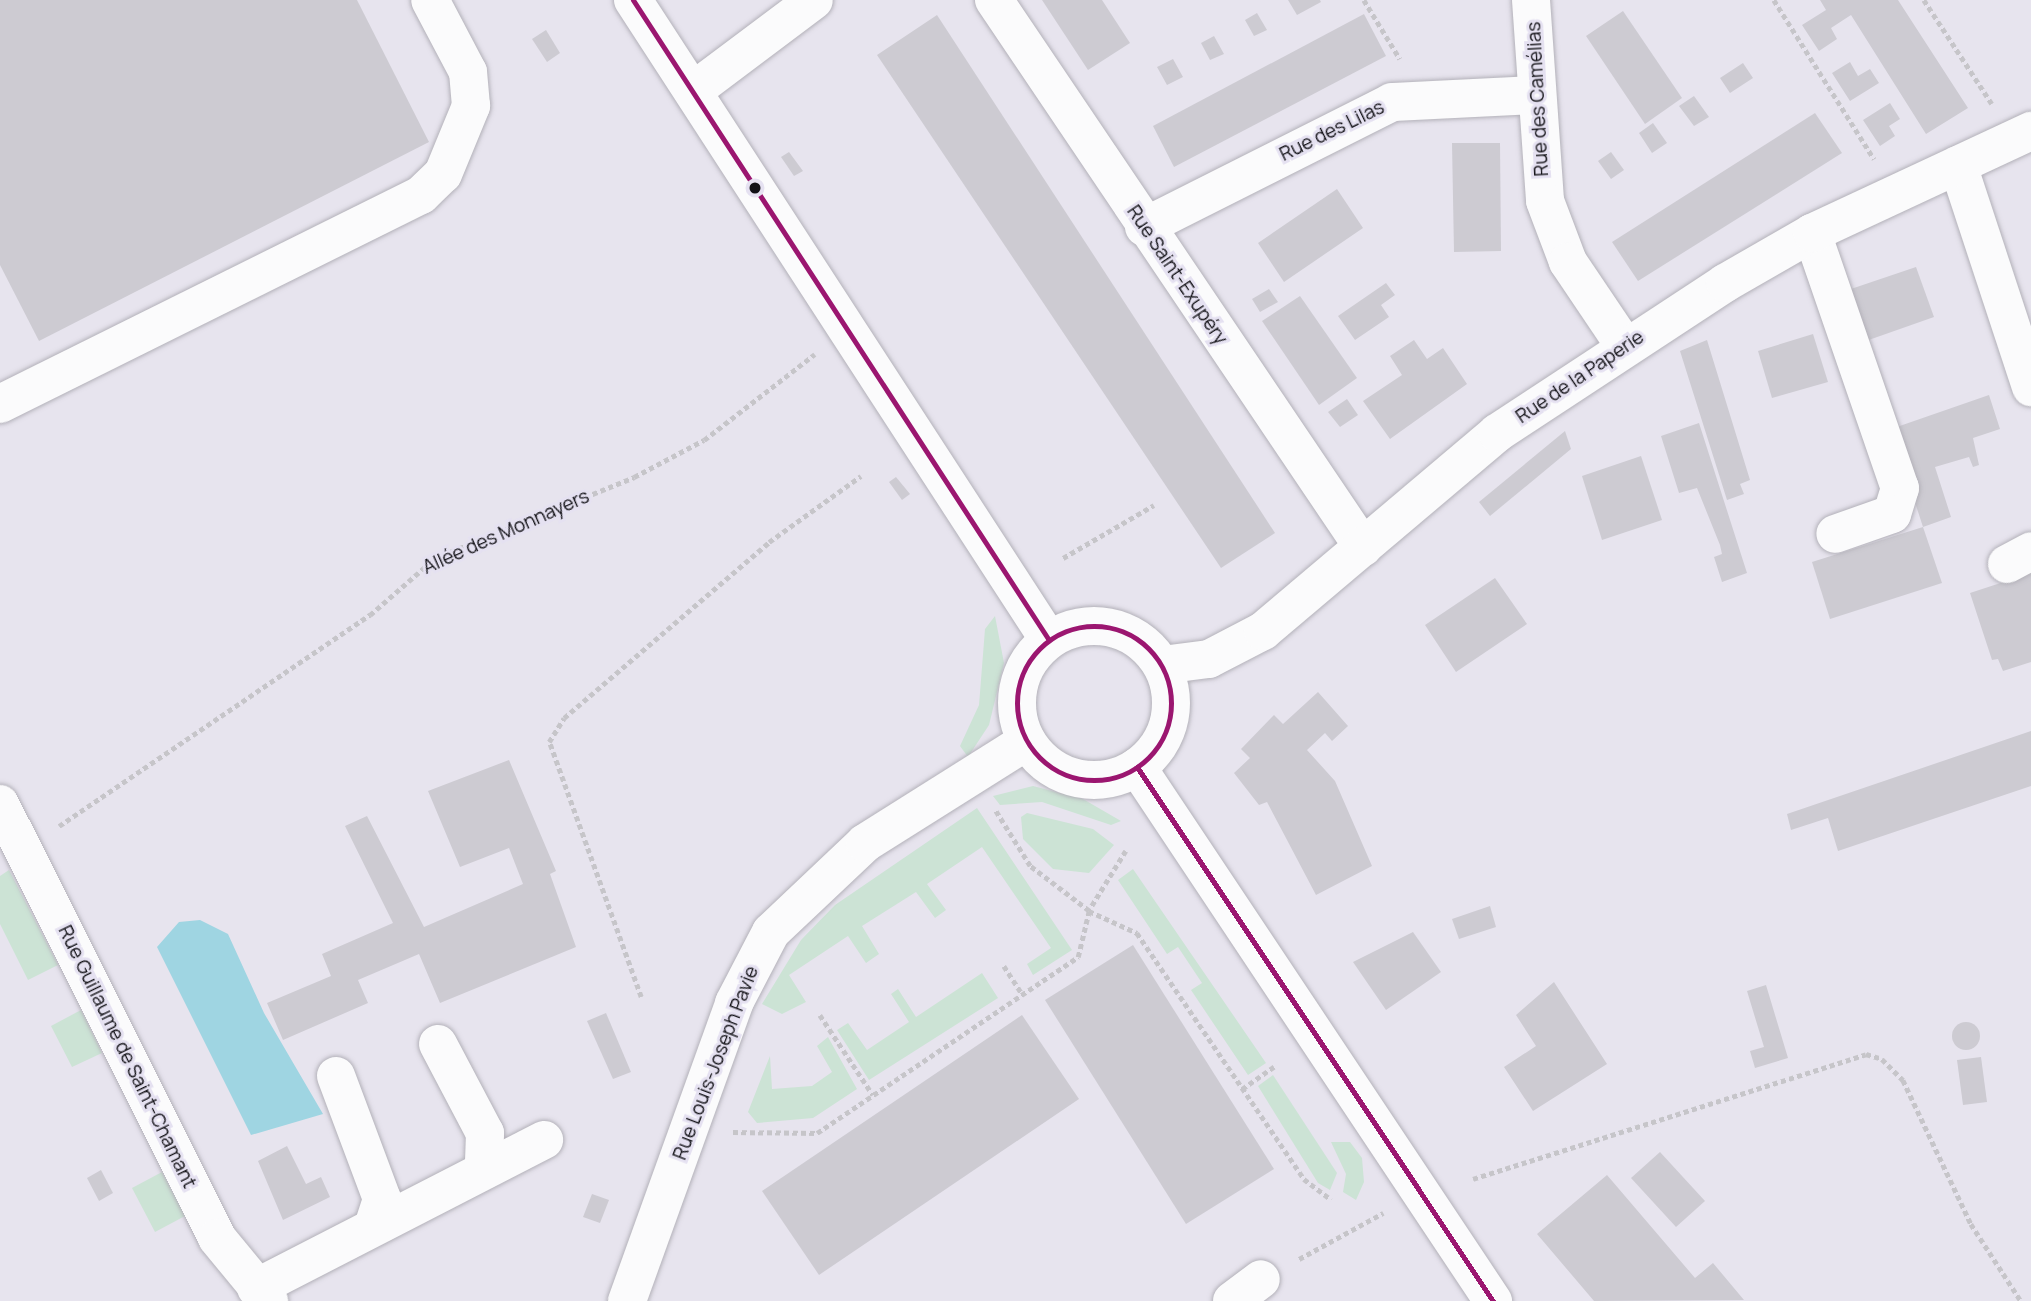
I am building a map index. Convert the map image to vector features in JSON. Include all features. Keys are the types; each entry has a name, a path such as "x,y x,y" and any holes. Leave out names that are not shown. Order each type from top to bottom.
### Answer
{"street":[{"path":"0,404 421,195 443,174 471,106 468,72 430,0"},
{"path":"633,0 852,331 1049,640"},
{"path":"693,91 814,0"},
{"name":"Rue Saint-Exupéry","path":"993,0 1363,547"},
{"name":"Rue des Camélias","path":"1531,0 1539,169 1556,234 1624,345"},
{"name":"Rue des Lilas","path":"1144,226 1363,113 1419,100 1536,95"},
{"name":"Rue de la Paperie","path":"1162,665 1209,659 1263,631 1497,433 1624,345 1812,233 1895,192 2031,131"},
{"path":"1958,164 2031,387"},
{"path":"1812,233 1900,488 1892,514 1835,534"},
{"path":"1081,626 1105,626 1137,639 1162,665 1169,720 1154,751 1137,767 1105,779 1071,776 1027,741 1017,709 1018,686 1026,666 1049,640 1081,626"},
{"name":"Rue Louis-Joseph Pavie","path":"627,1301 734,1003 771,932 865,843 1027,741"},
{"path":"1137,767 1493,1301"},
{"name":"Rue Guillaume de Saint-Chamant","path":"0,804 218,1238 262,1294"},
{"path":"438,1044 485,1133 484,1170"},
{"path":"336,1076 382,1199 373,1227"},
{"path":"262,1294 373,1227 544,1140"}],"path":[{"path":"1364,0 1419,100"},
{"path":"1774,0 1895,192"},
{"path":"1924,0 1996,110 1984,116"},
{"name":"Allée des Monnayers","path":"24,849 370,615 435,558 634,477 705,440 792,368 852,331"},
{"path":"640,997 549,742 564,718 759,550 861,475"},
{"path":"1063,558 1154,505"},
{"path":"994,809 1030,866 1089,911 1137,933 1304,1179 1331,1199"},
{"path":"728,1132 817,1133 1078,957 1089,911 1126,851"},
{"path":"1004,966 1023,995"},
{"path":"820,1015 873,1095"},
{"path":"1474,1179 1866,1054 1882,1059 1903,1080 1971,1224 2021,1301"},
{"path":"1242,1089 1274,1067"},
{"path":"1247,1290 1416,1189"}],"green space":[{"path":"995,616 1004,663 989,725 968,757 960,746 979,705 985,629"},
{"path":"1033,786 1083,799 1121,821 1111,825 1042,802 1000,805 993,796"},
{"path":"977,808 1072,950 1033,975 1027,964 1051,948 982,847 927,884 946,910 935,918 916,892 862,926 879,954 866,963 848,936 789,975 806,1002 782,1014 762,1004 801,940 835,905"},
{"path":"1027,813 1093,829 1114,845 1089,873 1053,869 1023,839 1021,817"},
{"path":"1133,869 1266,1063 1248,1075 1191,990 1202,983 1178,947 1167,954 1118,880"},
{"path":"9,870 58,965 28,980 0,924 0,876"},
{"path":"982,973 998,998 869,1080 837,1030 848,1023 867,1050 909,1022 891,994 898,989 916,1017"},
{"path":"81,1010 102,1053 72,1067 51,1026"},
{"path":"828,1037 857,1089 813,1118 757,1123 748,1112 770,1056 772,1089 812,1086 832,1072 817,1046"},
{"path":"1273,1075 1337,1173 1330,1190 1318,1183 1258,1086"},
{"path":"1331,1142 1350,1142 1362,1158 1364,1182 1356,1200 1343,1192 1346,1174"},
{"path":"162,1172 185,1216 155,1232 132,1188"}],"water":[{"path":"200,920 228,934 264,1013 323,1114 251,1135 157,947 179,922"}],"building":[{"path":"0,0 357,0 429,142 39,341 0,265"},
{"path":"1042,0 1102,0 1130,43 1088,70"},
{"path":"1288,0 1320,0 1321,2 1297,15"},
{"path":"1820,0 1898,0 1968,108 1926,134 1851,15 1831,28 1837,39 1819,51 1802,25 1826,10"},
{"path":"1623,11 1682,98 1645,124 1586,36"},
{"path":"1257,13 1267,30 1254,36 1245,20"},
{"path":"1364,14 1386,56 1174,167 1153,126"},
{"path":"937,15 1275,533 1221,568 877,55"},
{"path":"546,30 560,53 547,62 532,39"},
{"path":"1214,36 1224,54 1210,60 1201,43"},
{"path":"1173,59 1183,77 1167,85 1157,67"},
{"path":"1850,62 1858,76 1870,69 1879,83 1850,101 1832,73"},
{"path":"1743,63 1753,78 1730,93 1720,78"},
{"path":"1694,96 1709,117 1694,126 1679,106"},
{"path":"1890,103 1900,119 1889,126 1895,136 1880,146 1863,120"},
{"path":"1815,113 1842,153 1638,281 1612,242"},
{"path":"1653,123 1667,143 1652,153 1639,133"},
{"path":"1452,143 1500,143 1501,251 1454,252"},
{"path":"789,152 803,171 794,176 781,157"},
{"path":"1611,152 1624,170 1611,179 1598,161"},
{"path":"1337,189 1363,228 1284,282 1258,243"},
{"path":"1916,267 1934,317 1863,342 1845,291"},
{"path":"1386,283 1395,295 1381,305 1389,317 1355,340 1338,316"},
{"path":"1269,289 1278,302 1260,312 1252,299"},
{"path":"1300,296 1357,378 1319,405 1262,321"},
{"path":"1813,334 1828,382 1772,398 1758,351"},
{"path":"1414,340 1427,359 1443,348 1467,384 1390,439 1363,401 1402,375 1390,356"},
{"path":"1707,340 1750,480 1740,484 1744,494 1727,500 1680,351"},
{"path":"1989,395 2000,429 1973,438 1979,465 1973,467 1969,457 1935,467 1951,517 1923,527 1891,429"},
{"path":"1347,399 1358,415 1340,427 1328,412"},
{"path":"1699,423 1747,573 1722,582 1714,557 1722,554 1720,545 1697,488 1679,493 1661,436"},
{"path":"1565,431 1571,449 1490,516 1479,502"},
{"path":"1641,456 1662,520 1602,540 1582,476"},
{"path":"896,477 910,494 902,500 889,482"},
{"path":"1923,527 1942,583 1830,619 1812,562"},
{"path":"2031,573 2031,662 2003,671 1998,659 1992,660 1970,593"},
{"path":"1495,578 1527,624 1456,672 1425,625"},
{"path":"1318,692 1348,726 1332,741 1325,733 1307,750 1335,781 1372,866 1316,895 1267,802 1259,805 1234,773 1250,758 1241,749 1274,715 1283,724"},
{"path":"2031,731 2031,786 1838,851 1828,818 1791,830 1787,814"},
{"path":"509,760 556,871 550,874 576,947 440,1003 419,954 358,980 368,1003 283,1040 267,1003 331,976 322,954 393,923 345,826 367,816 424,927 523,884 509,848 460,867 428,791"},
{"path":"1490,906 1496,927 1459,939 1452,919"},
{"path":"1413,932 1441,972 1386,1010 1353,962"},
{"path":"1133,945 1274,1169 1186,1224 1045,1000"},
{"path":"1554,982 1607,1064 1533,1111 1504,1067 1536,1046 1516,1015"},
{"path":"1766,985 1788,1058 1755,1068 1750,1051 1764,1047 1747,991"},
{"path":"606,1013 631,1072 613,1079 587,1021"},
{"path":"1022,1015 1079,1099 819,1275 762,1191"},
{"path":"1966,1022 1976,1026 1980,1036 1976,1046 1966,1050 1956,1046 1952,1036 1956,1026"},
{"path":"1981,1057 1987,1102 1963,1105 1957,1060"},
{"path":"287,1146 306,1184 321,1177 330,1197 283,1220 258,1161"},
{"path":"1660,1152 1705,1201 1676,1227 1631,1178"},
{"path":"101,1170 113,1193 99,1201 87,1178"},
{"path":"1607,1175 1695,1278 1713,1263 1744,1300 1594,1301 1537,1234"},
{"path":"592,1194 609,1200 600,1223 583,1217"}],"transit line":[{"path":"633,0 1049,640"},
{"path":"1094,626 1123,632 1148,649 1165,674 1171,703 1165,732 1148,757 1123,774 1094,780 1065,774 1040,757 1023,732 1017,703 1023,674 1040,649 1065,632 1094,626"},
{"path":"1137,767 1493,1301"}]}
